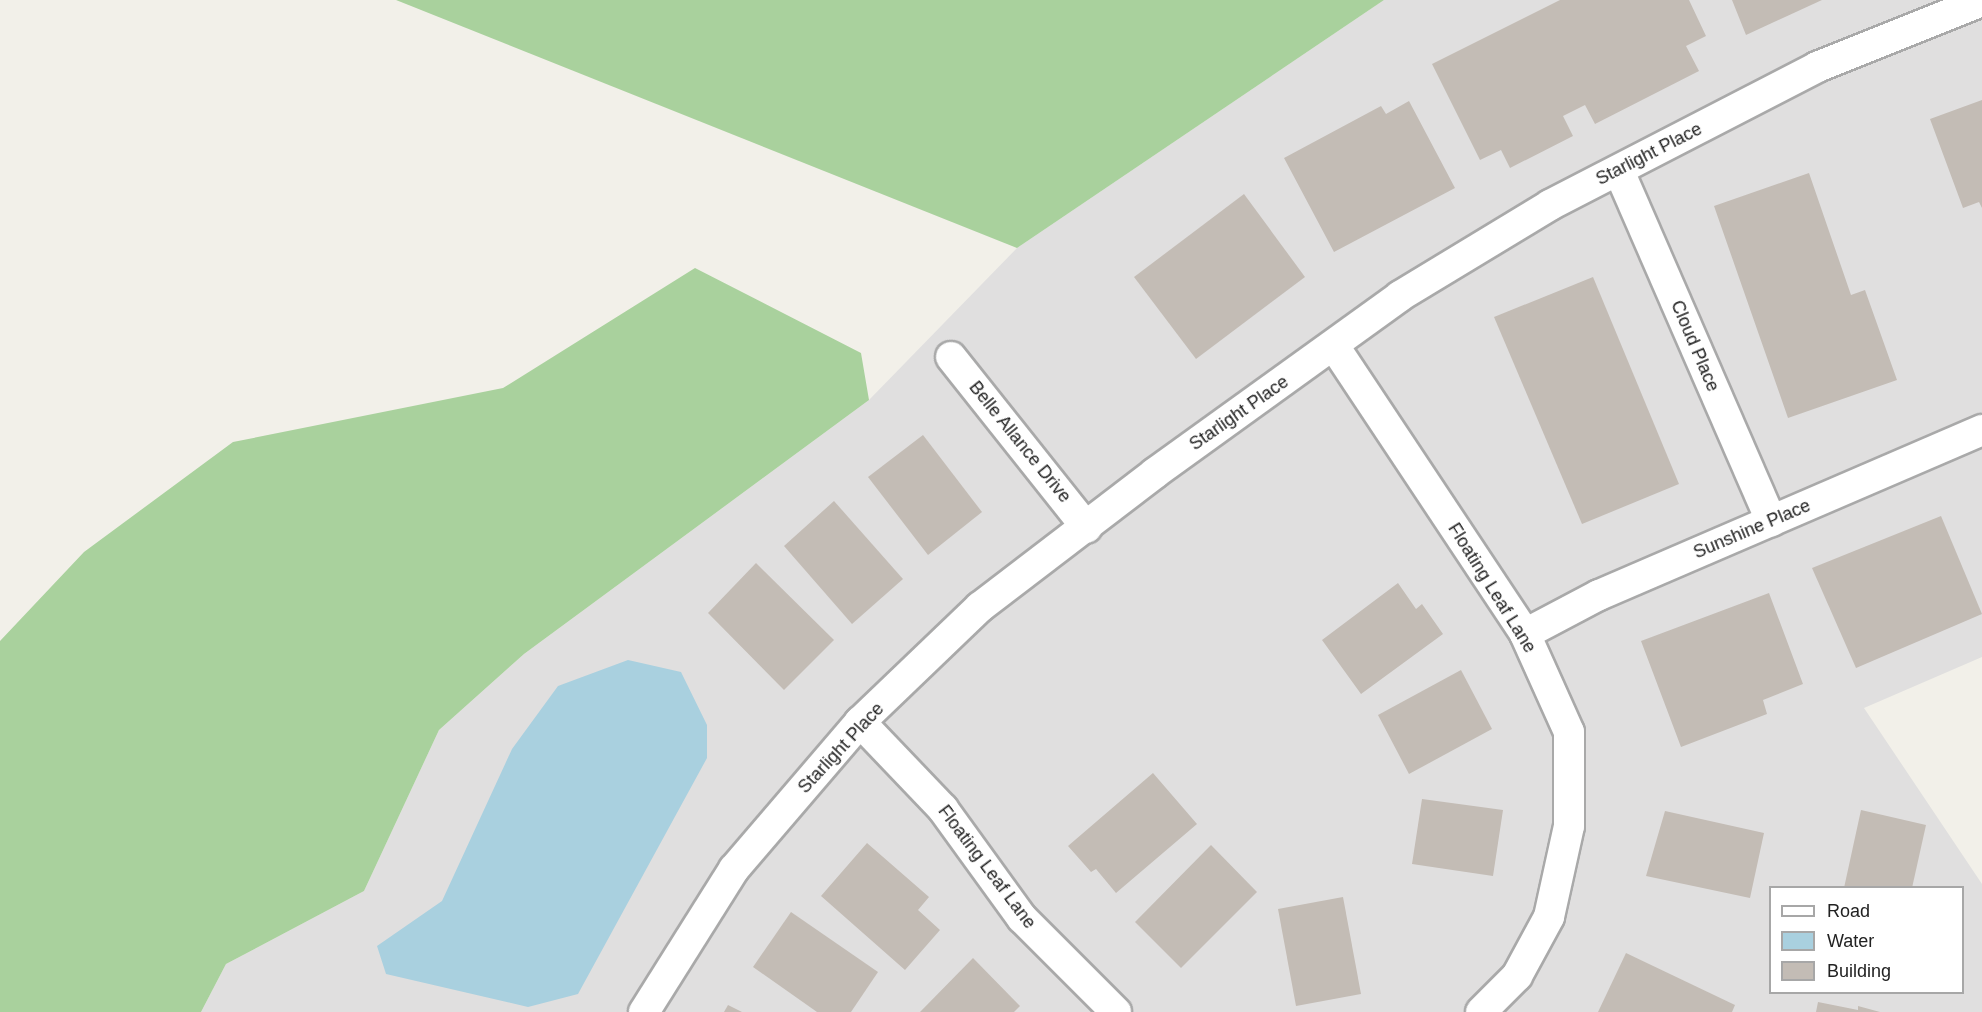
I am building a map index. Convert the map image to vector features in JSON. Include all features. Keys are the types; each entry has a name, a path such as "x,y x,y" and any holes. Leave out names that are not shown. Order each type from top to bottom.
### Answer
{"street":[{"name":"Starlight Place","path":"644,1012 734,869 860,722 980,607 1087,528 1155,473 1420,284 1550,205 1817,67 1982,1"},
{"name":"Cloud Place","path":"1619,171 1771,520"},
{"name":"Floating Leaf Lane","path":"1334,346 1525,634 1569,732 1569,826 1550,917 1517,976 1481,1012"},
{"name":"Belle Allance Drive","path":"951,357 1087,528"},
{"name":"Sunshine Place","path":"1525,634 1599,595 1982,430"},
{"name":"Floating Leaf Lane","path":"860,722 943,809 1022,918 1116,1012"}],"shaded area":[{"path":"1384,0 1982,0 1982,657 1864,708 1982,884 1982,1012 201,1012 226,964 364,891 439,730 524,654 869,400 1017,248"}],"green space":[{"path":"396,0 1384,0 1017,248"},
{"path":"695,268 861,353 869,400 524,654 439,730 364,891 226,964 201,1012 0,1012 0,641 84,552 233,442 503,388"}],"water":[{"path":"628,660 681,672 707,725 707,758 578,994 528,1007 386,974 377,946 442,901 512,749 558,686"}],"building":[{"path":"1560,0 1689,0 1706,36 1686,46 1699,71 1595,124 1585,105 1563,116 1573,136 1510,168 1501,150 1480,160 1432,64"},
{"path":"1732,0 1822,0 1746,35"},
{"path":"1982,100 1982,208 1979,202 1963,208 1930,119"},
{"path":"1409,101 1455,188 1334,252 1284,158 1381,106 1386,114"},
{"path":"1809,173 1851,295 1865,290 1897,380 1788,418 1714,206"},
{"path":"1244,194 1305,277 1196,359 1134,277"},
{"path":"1593,277 1679,484 1582,524 1494,317"},
{"path":"923,435 982,512 928,555 868,477"},
{"path":"834,501 903,579 852,624 784,546"},
{"path":"1941,516 1982,614 1856,668 1812,568"},
{"path":"756,563 834,640 784,690 708,613"},
{"path":"1398,583 1416,609 1422,604 1443,634 1361,694 1322,640"},
{"path":"1769,593 1803,684 1763,700 1767,714 1681,747 1641,641"},
{"path":"1461,670 1492,729 1409,774 1378,715"},
{"path":"1153,773 1197,824 1116,893 1096,869 1091,872 1068,846"},
{"path":"1422,799 1503,810 1493,876 1412,864"},
{"path":"1861,810 1926,825 1912,886 1844,886"},
{"path":"1665,811 1764,833 1750,898 1646,876"},
{"path":"867,843 929,897 918,910 940,930 905,970 821,896"},
{"path":"1211,845 1257,892 1181,968 1135,922"},
{"path":"1343,897 1361,994 1296,1006 1278,909"},
{"path":"791,912 878,972 851,1012 817,1012 753,967"},
{"path":"1626,953 1735,1005 1732,1012 1598,1012"},
{"path":"973,958 1020,1006 1014,1012 920,1012"},
{"path":"1818,1002 1858,1010 1858,1006 1880,1012 1816,1012"},
{"path":"728,1005 742,1012 724,1012"}]}
